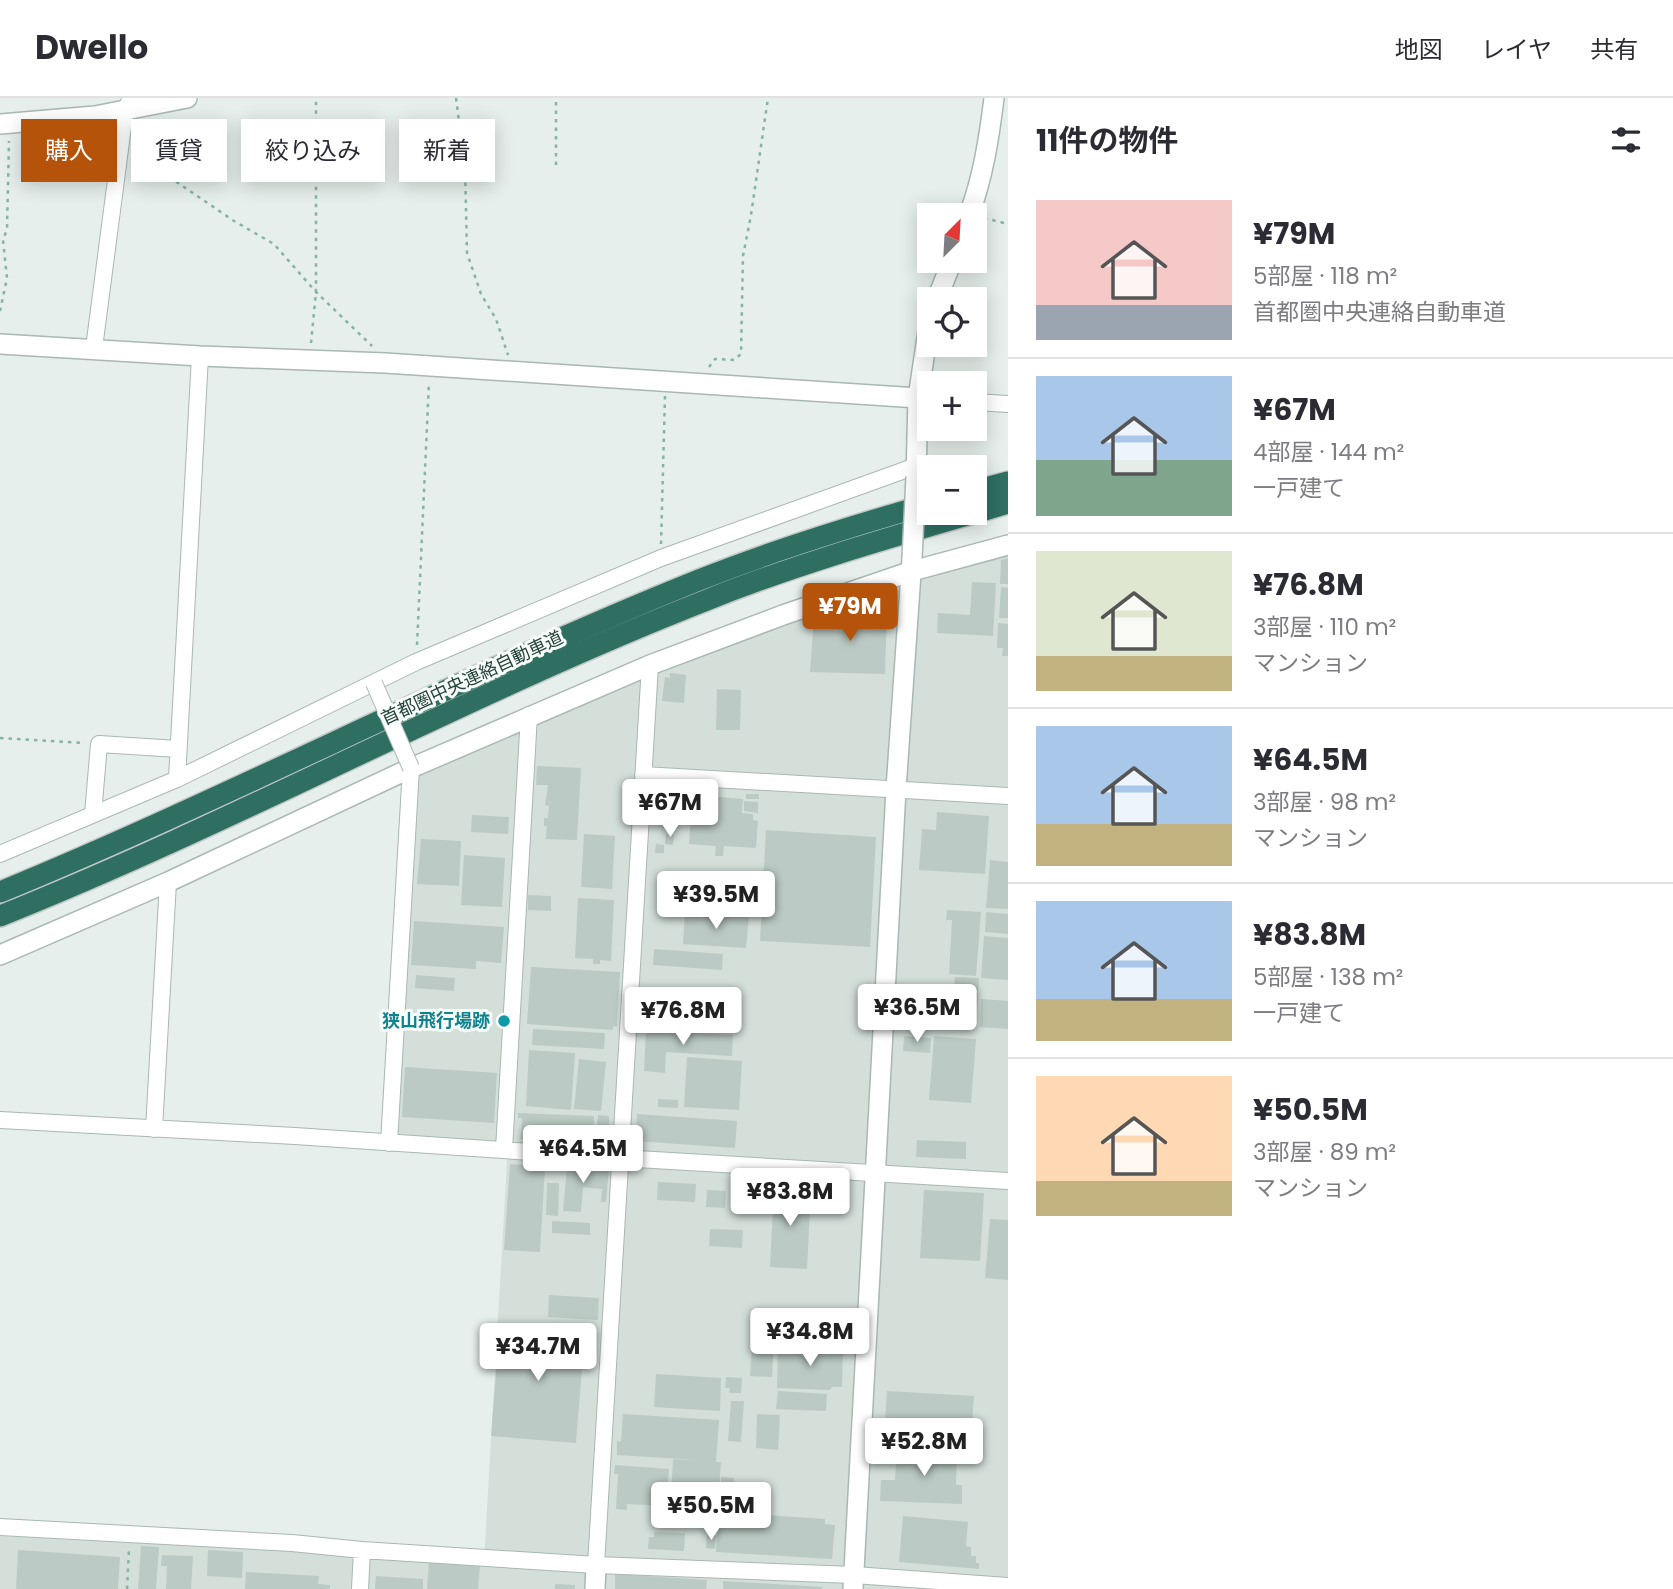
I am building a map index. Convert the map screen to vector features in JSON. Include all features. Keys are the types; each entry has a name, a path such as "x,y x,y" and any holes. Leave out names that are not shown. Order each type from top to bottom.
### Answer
{"highway":[{"path":"987,488 1008,482"},
{"name":"首都圏中央連絡自動車道","path":"987,509 1008,503"},
{"name":"首都圏中央連絡自動車道","path":"0,892 164,820 536,649 701,579 856,525 917,507"},
{"name":"首都圏中央連絡自動車道","path":"0,916 200,829 543,670 708,599 862,545 933,525"}],"street":[{"path":"5,124 128,104 187,98"},
{"path":"973,203 986,159 993,98"},
{"path":"94,348 128,104"},
{"path":"0,344 200,356 385,363 917,399"},
{"path":"177,779 200,356"},
{"path":"987,403 1008,404"},
{"path":"853,1582 896,789 919,441"},
{"path":"0,854 177,779 416,662 661,558 916,471"},
{"path":"0,955 169,882 529,715 650,665 912,564 1008,545"},
{"path":"595,1589 650,665"},
{"path":"374,683 411,768 389,1143"},
{"path":"504,1150 529,715"},
{"path":"93,814 99,744 178,749"},
{"path":"643,775 1008,796"},
{"path":"154,1129 169,882"},
{"path":"0,1120 1008,1181"},
{"path":"0,1527 292,1543 362,1550 853,1582 1008,1586"},
{"path":"360,1589 362,1550"}],"path":[{"path":"311,361 316,292 316,98"},
{"path":"456,98 465,167 467,253 481,294 496,319 514,371"},
{"path":"556,98 556,165"},
{"path":"707,384 712,360 734,360 741,354 743,256 768,98"},
{"path":"0,311 7,278 3,240 7,229 5,124"},
{"path":"121,144 202,200 274,244 316,292 382,355 385,363"},
{"path":"987,218 1008,224"},
{"path":"416,662 429,366"},
{"path":"661,558 666,382"},
{"path":"0,738 99,744"},
{"path":"127,1589 130,1535"}],"shaded area":[{"path":"1008,551 1008,1589 0,1589 0,1536 484,1561 508,1145 395,1134 416,774 688,657 923,573"}],"building":[{"path":"1008,558 1008,584 1000,584 1001,560"},
{"path":"972,582 996,583 993,636 937,633 938,613 970,615"},
{"path":"1001,587 1008,588 1008,618 999,618"},
{"path":"845,611 887,612 885,674 810,672 814,618 844,616"},
{"path":"998,623 1008,624 1008,656 1002,656 1003,648 997,648"},
{"path":"670,673 686,675 684,703 662,701 665,677 670,678"},
{"path":"717,689 741,690 740,730 716,730"},
{"path":"537,766 581,768 577,840 546,839 547,826 544,826 544,818 548,818 549,806 545,805 548,785 536,785"},
{"path":"656,788 665,788 664,804 655,804"},
{"path":"667,789 683,790 683,800 667,799"},
{"path":"746,794 759,794 759,799 746,799"},
{"path":"696,795 743,799 742,813 753,814 753,820 758,821 756,848 724,846 723,856 715,856 716,846 689,844 691,808 695,809"},
{"path":"744,801 758,802 758,813 744,811"},
{"path":"937,812 989,816 985,874 919,870 922,829 936,830"},
{"path":"472,815 509,817 508,834 471,832"},
{"path":"766,830 876,837 870,947 760,941"},
{"path":"584,834 615,836 612,889 581,887"},
{"path":"666,834 674,835 673,845 665,844"},
{"path":"421,839 461,841 459,886 417,884"},
{"path":"656,844 664,845 664,853 655,853"},
{"path":"464,855 505,858 502,907 461,905"},
{"path":"990,860 1008,862 1008,909 986,908"},
{"path":"528,895 551,896 551,911 528,910"},
{"path":"578,898 614,900 611,961 600,960 600,964 593,964 593,959 575,958"},
{"path":"947,910 981,912 976,976 949,974 952,920 946,920"},
{"path":"986,912 1008,914 1008,934 985,932"},
{"path":"685,913 724,918 724,915 749,916 746,948 683,944"},
{"path":"414,921 504,927 501,963 476,961 476,969 411,965"},
{"path":"984,936 1008,938 1008,980 981,978"},
{"path":"654,949 723,954 722,970 653,965"},
{"path":"531,967 620,972 617,1027 613,1026 613,1030 527,1024"},
{"path":"416,975 455,978 454,991 415,988"},
{"path":"955,977 979,978 977,1009 953,1007"},
{"path":"981,999 1008,1001 1008,1029 980,1027"},
{"path":"533,1029 605,1033 604,1049 532,1045"},
{"path":"646,1030 733,1035 732,1056 666,1052 665,1073 644,1071"},
{"path":"904,1036 931,1038 930,1053 903,1051"},
{"path":"934,1036 976,1039 971,1103 929,1100"},
{"path":"529,1050 575,1053 571,1110 526,1106"},
{"path":"687,1057 742,1061 739,1110 684,1107"},
{"path":"579,1059 606,1062 601,1111 574,1109"},
{"path":"405,1067 497,1073 494,1123 402,1117"},
{"path":"658,1099 678,1100 678,1108 658,1107"},
{"path":"518,1113 594,1116 593,1143 521,1139 522,1118 518,1118"},
{"path":"637,1114 737,1121 735,1148 636,1141"},
{"path":"598,1115 609,1116 609,1125 597,1125"},
{"path":"917,1140 966,1142 966,1159 916,1157"},
{"path":"510,1164 545,1167 540,1252 504,1250"},
{"path":"567,1166 609,1169 606,1202 601,1202 602,1189 583,1187 581,1212 563,1211"},
{"path":"658,1182 696,1184 695,1202 657,1200"},
{"path":"547,1183 559,1183 558,1216 546,1215"},
{"path":"774,1186 811,1188 807,1269 770,1267"},
{"path":"707,1190 726,1191 725,1208 706,1207"},
{"path":"924,1190 984,1193 980,1261 920,1258"},
{"path":"990,1219 1008,1220 1008,1280 985,1278"},
{"path":"552,1221 590,1223 590,1235 552,1233"},
{"path":"710,1229 743,1230 742,1248 709,1246"},
{"path":"549,1295 599,1298 598,1320 548,1317"},
{"path":"500,1323 585,1330 576,1443 491,1436"},
{"path":"752,1343 774,1344 772,1377 750,1376"},
{"path":"778,1345 843,1348 842,1387 832,1387 830,1390 777,1388"},
{"path":"656,1374 721,1378 720,1411 654,1407"},
{"path":"726,1377 742,1378 741,1393 729,1393 730,1388 725,1388"},
{"path":"778,1391 827,1394 826,1411 776,1409"},
{"path":"887,1391 974,1396 972,1425 885,1420"},
{"path":"731,1401 744,1401 741,1442 728,1441"},
{"path":"623,1414 719,1420 716,1462 721,1462 717,1519 719,1512 825,1519 825,1524 835,1525 832,1559 716,1552 717,1533 712,1533 713,1520 670,1517 673,1459 698,1460 617,1455"},
{"path":"757,1414 780,1415 778,1450 756,1448"},
{"path":"902,1448 957,1450 956,1485 962,1485 962,1504 880,1501 881,1480 895,1480 896,1464 901,1464"},
{"path":"968,1449 983,1449 982,1458 967,1457"},
{"path":"615,1465 669,1469 666,1506 627,1504 627,1510 616,1509 618,1474 614,1474"},
{"path":"721,1477 734,1478 733,1493 721,1492"},
{"path":"903,1516 968,1522 966,1546 971,1547 971,1556 976,1556 979,1569 899,1562"},
{"path":"654,1532 685,1533 684,1551 648,1549 649,1537 654,1537"},
{"path":"707,1535 716,1535 715,1549 706,1548"},
{"path":"141,1546 159,1547 156,1589 138,1589"},
{"path":"18,1550 120,1557 118,1589 16,1589"},
{"path":"208,1550 243,1552 242,1578 207,1576"},
{"path":"162,1555 193,1556 191,1589 166,1589 167,1566 161,1566"},
{"path":"429,1562 480,1565 478,1589 427,1589"},
{"path":"246,1572 319,1576 318,1584 330,1585 330,1589 245,1589"},
{"path":"615,1574 707,1580 706,1589 615,1589"},
{"path":"376,1576 423,1579 423,1589 375,1589"},
{"path":"723,1581 822,1587 822,1589 723,1589"},
{"path":"555,1584 575,1585 575,1589 555,1589"}],"place":[{"name":"狭山飛行場跡","path":"504,1021"}]}
